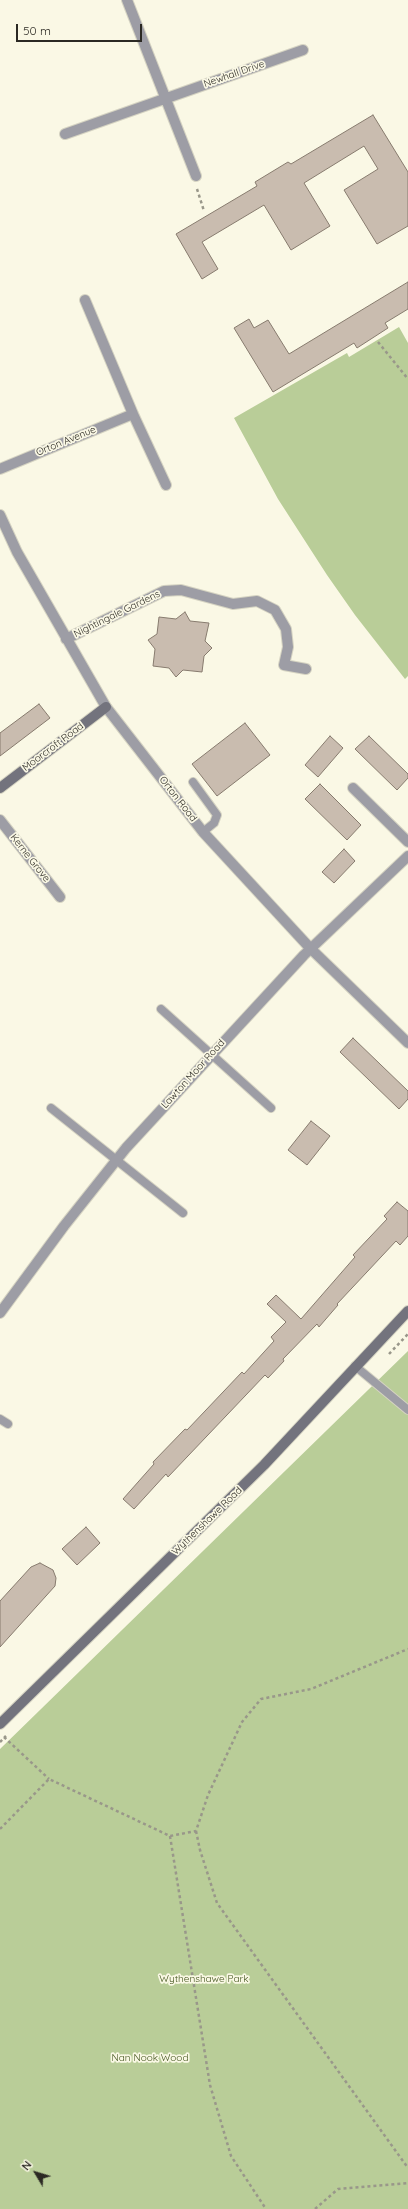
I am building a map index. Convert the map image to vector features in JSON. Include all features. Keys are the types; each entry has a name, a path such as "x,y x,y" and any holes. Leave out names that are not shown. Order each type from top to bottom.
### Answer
{"main road":[{"name":"Moorcroft Road","path":"0,788 106,707"},
{"name":"Wythenshawe Road","path":"0,1724 264,1465 408,1311"}],"street":[{"path":"126,0 196,176"},
{"name":"Newhall Drive","path":"65,134 303,50"},
{"path":"85,300 133,414 166,484"},
{"name":"Orton Avenue","path":"0,469 133,414"},
{"name":"Orton Road","path":"0,516 17,552 106,707 203,832 310,948 408,1043"},
{"name":"Nightingale Gardens","path":"66,639 164,591 181,590 233,604 257,601 275,610 286,629 288,647 284,665 306,668"},
{"path":"353,788 408,842"},
{"name":"Kerne Grove","path":"0,820 60,897"},
{"name":"Lawton Moor Road","path":"0,1313 116,1160 210,1055 310,948 408,856"}],"lane":[{"path":"193,782 217,815 214,823 203,832"},
{"path":"160,1009 271,1108"},
{"path":"51,1108 183,1213"},
{"path":"355,1366 408,1410"},
{"path":"0,1419 8,1424"}],"path":[{"path":"196,176 195,183 204,211"},
{"path":"378,342 408,379"},
{"path":"408,1649 312,1689 261,1699 242,1722 208,1795 196,1831 200,1850 217,1903 408,2168"},
{"path":"4,1738 49,1778 170,1836 196,1831"},
{"path":"0,1829 49,1778"},
{"path":"170,1836 210,2085 231,2156 266,2209"},
{"path":"315,2209 338,2189 408,2183"}],"green space":[{"path":"399,327 408,343 408,676 405,679 355,615 327,575 278,499 234,418 347,353 349,357"},
{"name":"Wythenshawe Park","path":"408,1351 408,2209 0,2209 0,1749"}],"building":[{"path":"373,115 408,172 408,226 377,244 344,190 378,169 364,146 304,183 330,226 291,250 264,205 202,242 218,269 202,279 176,234 257,186 255,182 288,162 291,164"},
{"path":"408,282 408,309 385,323 388,328 357,348 354,343 273,392 234,328 249,319 254,328 268,320 289,354"},
{"path":"185,612 190,621 209,623 205,641 212,648 204,656 202,672 183,670 176,677 169,668 153,666 155,649 148,640 157,634 159,617 176,619"},
{"path":"39,704 50,718 0,756 0,733"},
{"path":"245,723 270,755 217,796 192,764"},
{"path":"330,736 343,748 318,777 305,765"},
{"path":"369,736 408,774 408,778 397,790 355,749"},
{"path":"320,784 361,825 347,840 305,799"},
{"path":"344,849 355,861 334,883 322,872"},
{"path":"353,1038 408,1091 408,1099 399,1109 340,1052"},
{"path":"311,1121 330,1136 307,1165 288,1150"},
{"path":"397,1202 408,1211 408,1236 400,1245 396,1241 337,1304 338,1305 319,1327 317,1324 283,1359 284,1361 268,1378 265,1375 168,1477 166,1474 134,1509 123,1499 154,1464 153,1462 185,1429 187,1430 242,1372 244,1374 274,1341 271,1337 286,1322 267,1304 276,1295 301,1319 355,1257 353,1255 387,1219 384,1216"},
{"path":"86,1527 100,1543 77,1565 62,1549"},
{"path":"40,1563 53,1570 56,1578 55,1586 0,1647 0,1601 31,1567"}],"park label":[{"name":"Nan Nook Wood","path":"150,2058"}]}
